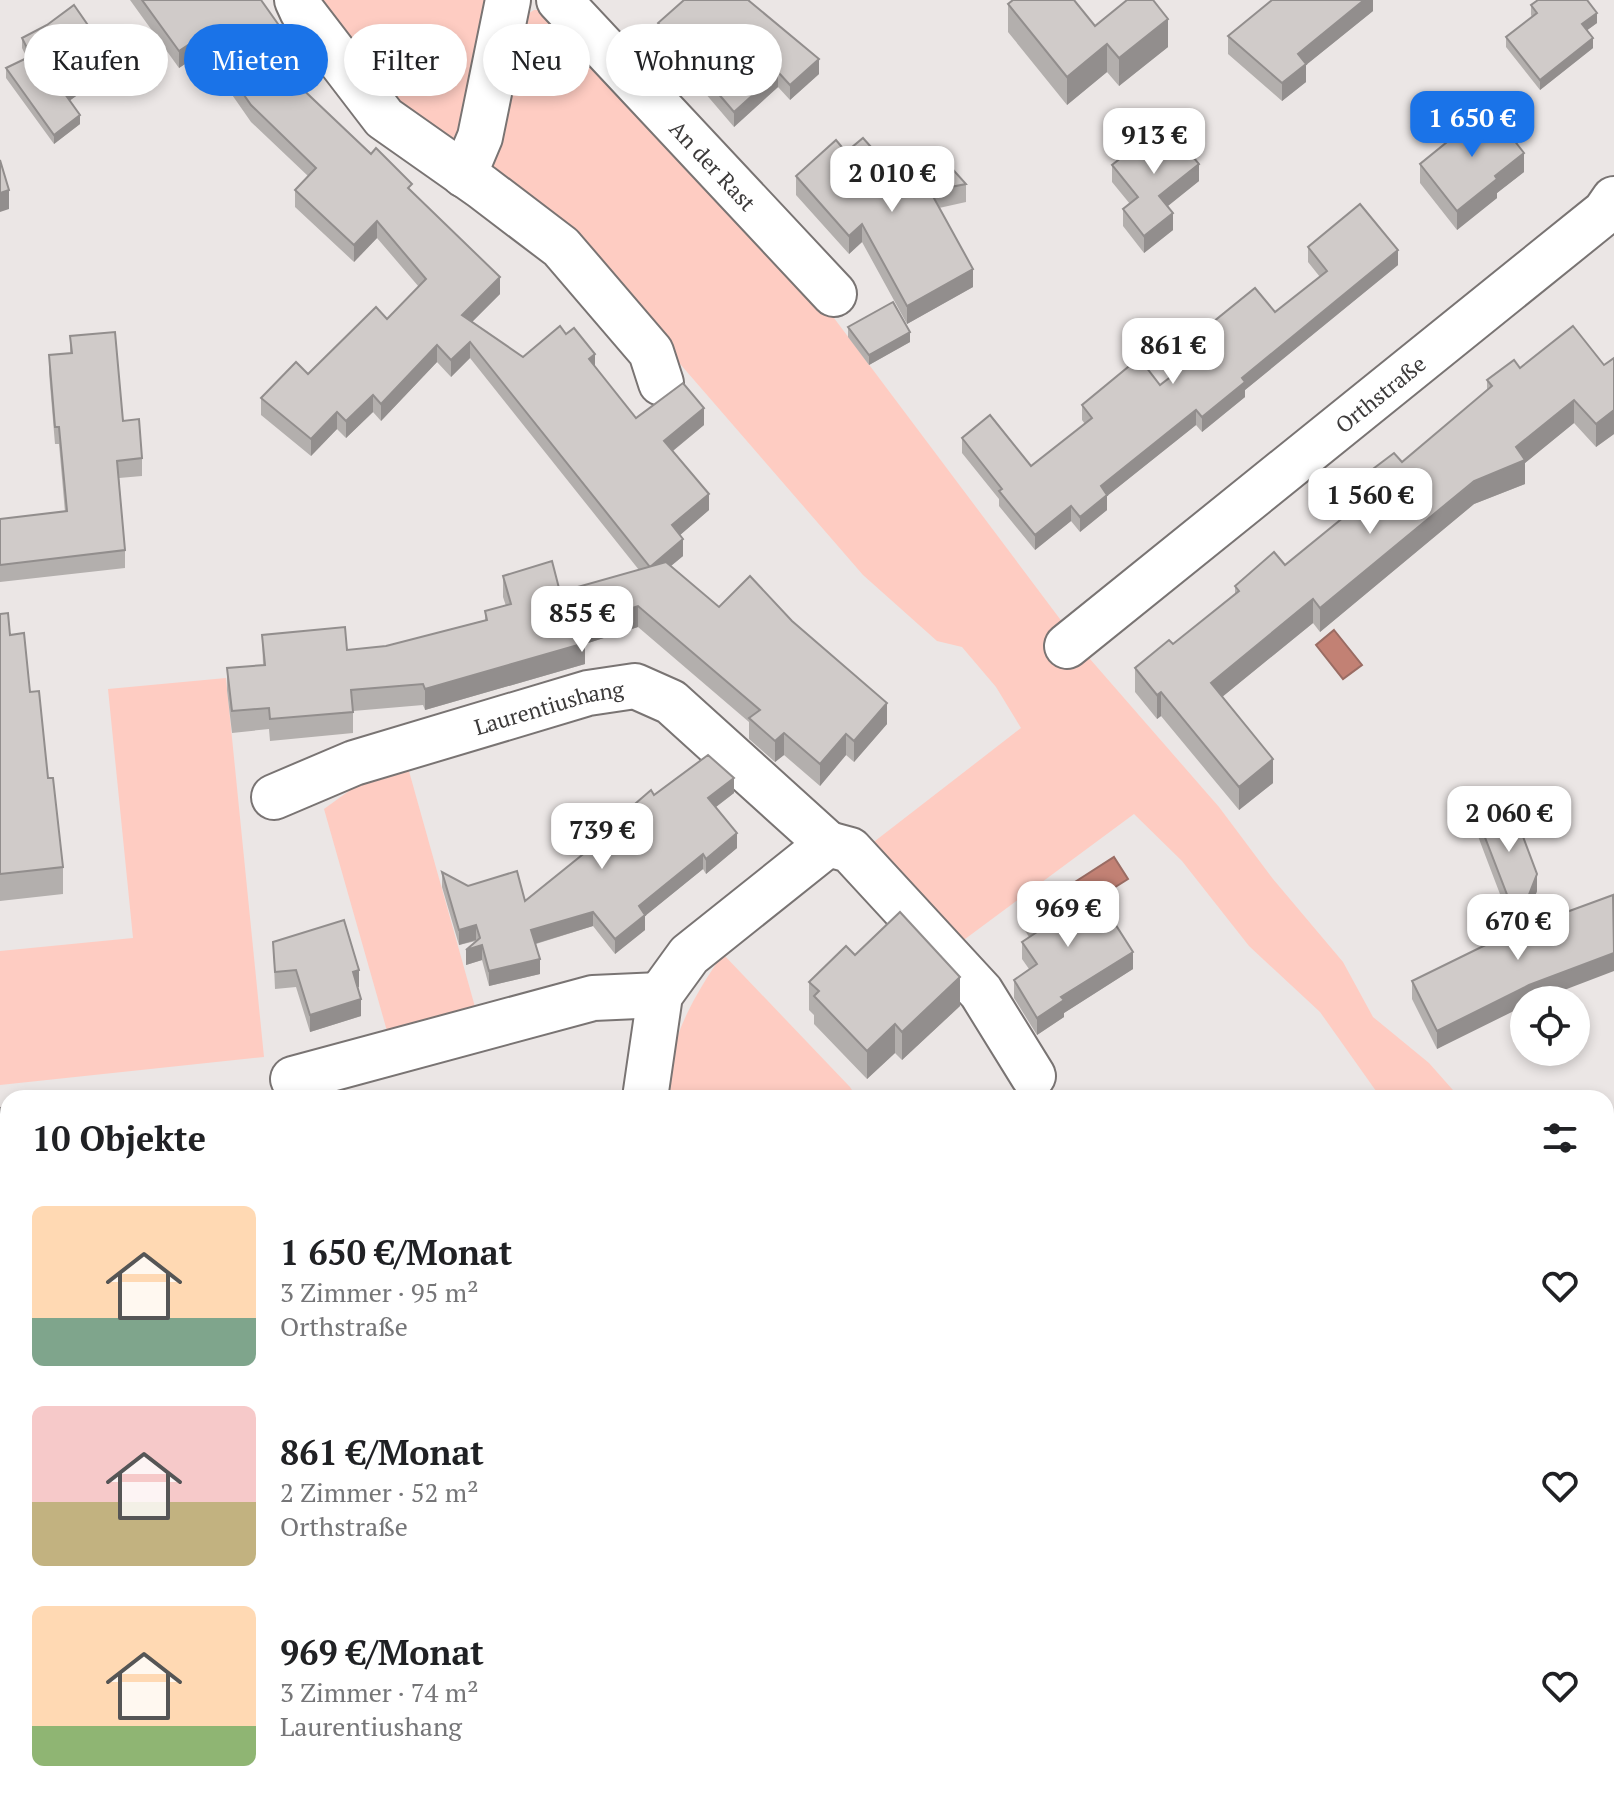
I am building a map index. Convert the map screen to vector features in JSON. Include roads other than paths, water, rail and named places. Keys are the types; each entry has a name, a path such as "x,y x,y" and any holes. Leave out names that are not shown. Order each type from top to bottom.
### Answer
{"street":[{"path":"297,0 302,11 384,118 561,247 651,352 661,383"},
{"path":"464,175 480,137 508,0"},
{"name":"An der Rast","path":"559,0 834,294"},
{"name":"Orthstraße","path":"1067,646 1605,212 1614,199"},
{"name":"Laurentiushang","path":"274,797 354,763 588,693 635,686 671,702 828,844 850,850 981,992 1033,1076"},
{"path":"646,1090 660,995 689,955 828,844"},
{"path":"293,1079 593,998 660,995"}]}
